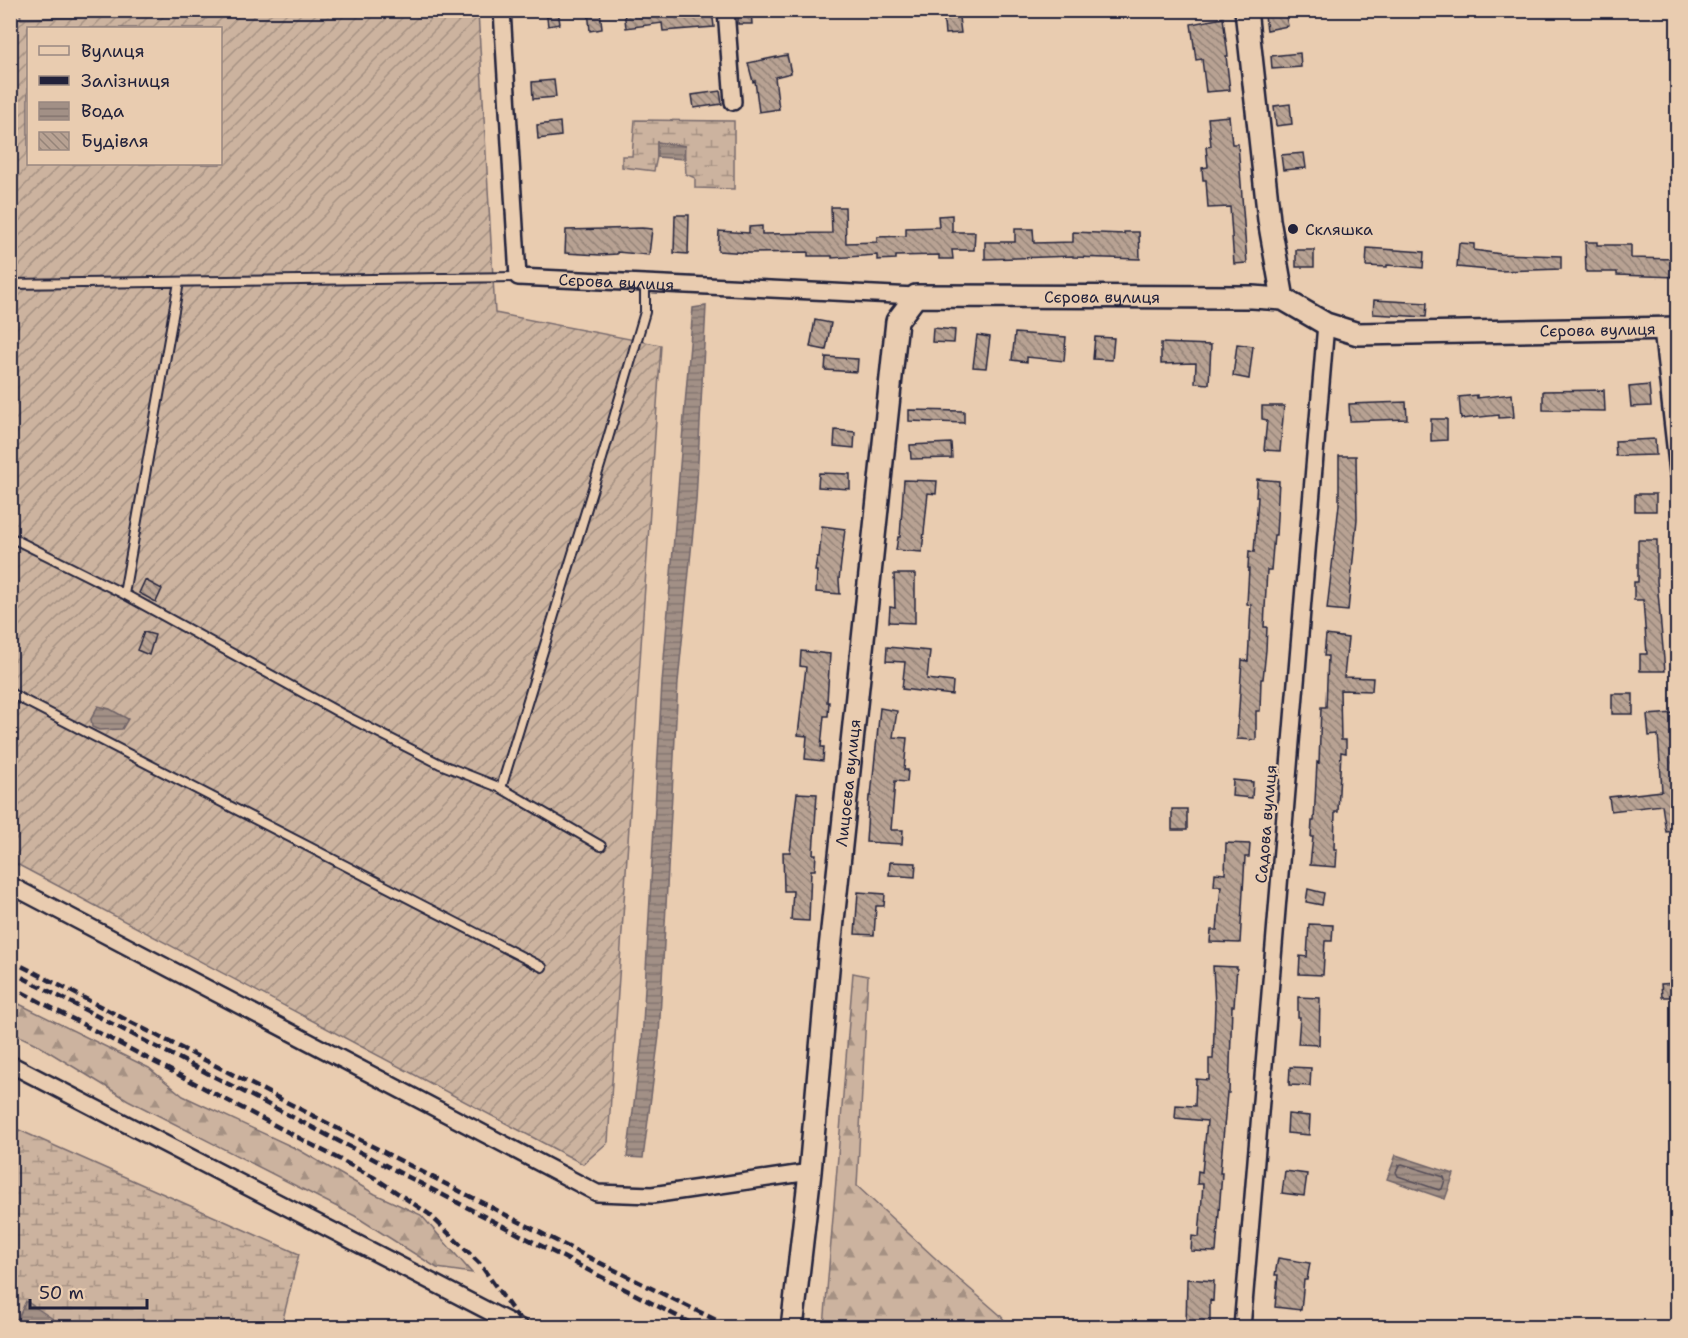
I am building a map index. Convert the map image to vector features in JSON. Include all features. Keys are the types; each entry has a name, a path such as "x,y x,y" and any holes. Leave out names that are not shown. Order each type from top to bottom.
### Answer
{"street":[{"path":"502,10 518,277"},
{"path":"726,10 733,102"},
{"path":"1246,10 1269,220 1283,299"},
{"name":"Сєрова вулиця","path":"518,277 916,296 1283,299 1326,324 1358,334 1670,329"},
{"name":"Лицоєва вулиця","path":"792,1328 810,1173 829,958 897,321 916,296"},
{"name":"Садова вулиця","path":"1242,1328 1326,324"},
{"path":"1670,329 1677,473"},
{"path":"10,885 597,1193 652,1195 810,1173"},
{"path":"10,1064 521,1328"}],"lane":[{"path":"10,284 518,277"},
{"path":"124,594 179,282"},
{"path":"501,788 645,312 645,283"},
{"path":"10,537 124,594 340,713 440,764 501,788 601,846"},
{"path":"10,693 542,967"}],"green space":[{"path":"10,11 20,11 21,19 310,11 478,11 495,313 661,345 608,1142 583,1164 11,861"},
{"path":"635,120 734,121 734,189 695,188 695,178 686,174 684,146 657,142 654,171 622,167 622,156 632,156"},
{"path":"853,973 868,976 857,1186 1000,1315 1010,1327 824,1327"},
{"path":"11,1000 149,1068 183,1096 299,1150 375,1194 421,1215 472,1273 437,1268 355,1216 128,1100 36,1044 11,1032"},
{"path":"10,1126 299,1254 281,1327 11,1327"}],"water":[{"path":"657,142 685,146 684,159 657,157"},
{"path":"706,306 696,501 678,682 659,1036 643,1158 627,1157 642,1042 662,683 693,308"},
{"path":"98,706 110,709 128,719 122,729 99,730 92,727 91,719"},
{"path":"1396,1155 1454,1174 1445,1199 1387,1179"},
{"path":"26,1301 56,1321 50,1327 14,1327"}],"building":[{"path":"546,10 558,10 560,24 548,26"},
{"path":"588,10 600,10 602,29 590,31"},
{"path":"624,10 712,10 714,27 663,31 662,23 626,28"},
{"path":"738,10 751,10 752,24 738,24"},
{"path":"943,10 958,10 961,33 945,34"},
{"path":"1285,12 1288,26 1267,30 1265,16"},
{"path":"1223,18 1230,90 1206,92 1202,59 1196,60 1191,24"},
{"path":"1300,53 1301,67 1272,69 1271,56"},
{"path":"787,55 791,73 775,77 779,109 759,112 755,81 753,82 748,63"},
{"path":"554,80 556,97 533,99 532,82"},
{"path":"720,91 722,104 694,108 692,95"},
{"path":"1290,104 1292,124 1276,126 1274,106"},
{"path":"1229,116 1232,144 1238,144 1247,263 1234,264 1230,207 1208,208 1206,180 1203,180 1202,168 1208,167 1206,147 1211,146 1208,118"},
{"path":"560,122 561,136 538,139 537,125"},
{"path":"1304,153 1306,168 1283,170 1281,155"},
{"path":"831,207 845,207 846,243 877,242 877,237 906,236 906,228 939,227 938,216 952,215 952,232 975,232 974,250 952,250 953,259 939,259 939,255 896,256 896,259 877,260 877,255 832,258 832,256 808,256 808,252 718,251 719,231 749,233 749,227 762,226 762,234 832,233"},
{"path":"675,215 689,215 688,254 674,253"},
{"path":"652,229 649,255 617,252 617,254 600,255 565,253 566,230"},
{"path":"1015,229 1033,229 1034,243 1073,242 1073,232 1124,234 1124,232 1139,232 1140,259 1073,256 985,259 985,242 1015,242"},
{"path":"1585,242 1597,242 1597,245 1631,245 1631,258 1677,259 1677,277 1586,272"},
{"path":"1459,243 1474,244 1474,250 1501,254 1561,256 1561,269 1500,271 1457,267"},
{"path":"1367,248 1424,252 1423,268 1366,266"},
{"path":"1296,250 1314,250 1314,267 1296,267"},
{"path":"1374,300 1427,303 1426,317 1373,314"},
{"path":"815,320 831,323 826,350 810,347"},
{"path":"933,328 955,330 954,343 932,342"},
{"path":"1015,333 1066,337 1064,361 1027,357 1027,362 1012,360"},
{"path":"977,335 990,337 986,368 973,367"},
{"path":"1095,337 1114,338 1112,360 1093,359"},
{"path":"1161,343 1211,345 1209,384 1195,383 1196,363 1161,364"},
{"path":"1237,344 1253,346 1249,379 1233,376"},
{"path":"826,357 858,359 857,372 825,370"},
{"path":"1649,385 1651,406 1631,407 1629,387"},
{"path":"1604,390 1605,411 1543,410 1543,391"},
{"path":"1512,394 1514,417 1499,418 1499,415 1461,419 1459,397 1477,395 1477,398"},
{"path":"1406,402 1407,419 1350,421 1349,404"},
{"path":"1262,406 1284,406 1280,451 1264,450 1267,420 1262,419"},
{"path":"909,410 964,411 964,423 909,421"},
{"path":"1431,419 1447,419 1447,440 1431,441"},
{"path":"835,430 855,432 854,448 834,446"},
{"path":"1655,439 1656,455 1616,456 1615,441"},
{"path":"951,443 952,458 911,459 910,445"},
{"path":"1339,456 1356,456 1357,519 1348,611 1327,609 1339,505"},
{"path":"819,473 850,474 850,489 818,487"},
{"path":"1257,479 1279,481 1276,535 1274,535 1271,570 1267,570 1264,627 1267,627 1266,650 1263,679 1261,679 1260,711 1256,711 1256,740 1237,739 1242,660 1248,661 1251,605 1247,604 1248,568 1249,551 1254,552"},
{"path":"904,480 937,481 936,494 928,493 922,552 896,550 898,537 900,537"},
{"path":"1635,494 1656,494 1656,511 1635,511"},
{"path":"822,526 845,529 839,580 840,594 816,592 817,571 815,571 817,557 819,557"},
{"path":"1638,540 1657,540 1657,581 1665,671 1640,671 1640,654 1647,654 1643,600 1634,600 1634,582 1638,582"},
{"path":"894,574 915,574 915,623 889,622 890,607 895,608"},
{"path":"145,580 162,589 156,602 139,593"},
{"path":"144,632 155,635 149,655 137,650"},
{"path":"1326,635 1348,638 1344,677 1373,678 1372,691 1340,690 1341,740 1346,740 1346,753 1341,752 1338,812 1335,812 1336,867 1310,865 1317,762 1319,763 1321,707 1326,707 1328,656 1324,656"},
{"path":"887,647 930,651 927,679 953,682 952,695 902,689 905,662 886,661"},
{"path":"801,651 830,654 828,716 824,716 821,747 824,747 823,761 805,759 807,736 798,735 806,667 800,666"},
{"path":"1612,694 1633,694 1633,714 1612,714"},
{"path":"880,708 897,711 893,737 907,738 904,770 908,770 907,782 895,781 891,830 903,830 902,844 866,842"},
{"path":"1674,713 1677,751 1677,831 1666,832 1662,805 1611,811 1609,797 1662,791 1658,735 1649,736 1647,715"},
{"path":"1233,780 1253,782 1252,798 1232,796"},
{"path":"797,793 817,794 813,854 816,854 815,870 811,870 809,921 791,920 793,891 784,891 783,852 790,852"},
{"path":"1172,809 1187,809 1187,830 1172,830"},
{"path":"1226,843 1250,844 1249,857 1245,857 1240,943 1210,942 1211,930 1217,930 1221,886 1214,886 1215,873 1225,874"},
{"path":"890,862 916,863 915,877 889,875"},
{"path":"1308,889 1324,893 1322,905 1306,902"},
{"path":"858,892 885,894 884,906 876,906 874,935 855,934"},
{"path":"1309,924 1333,925 1332,941 1325,941 1323,975 1299,974 1300,956 1307,957"},
{"path":"1213,966 1237,967 1234,1006 1232,1006 1229,1093 1227,1093 1220,1173 1222,1173 1216,1252 1191,1251 1192,1236 1199,1237 1203,1184 1197,1184 1198,1171 1202,1172 1207,1121 1175,1118 1176,1105 1195,1106 1196,1079 1209,1080 1209,1059 1213,1059 1215,1005"},
{"path":"1677,983 1677,997 1662,997 1661,984"},
{"path":"1298,997 1320,998 1319,1045 1298,1044 1300,1017 1298,1017"},
{"path":"1290,1067 1311,1068 1310,1086 1289,1085"},
{"path":"1288,1114 1310,1116 1309,1135 1287,1133"},
{"path":"1285,1171 1307,1174 1304,1196 1282,1193"},
{"path":"1278,1258 1310,1263 1307,1280 1304,1280 1301,1310 1275,1307 1278,1275 1275,1275"},
{"path":"1187,1279 1214,1281 1213,1301 1210,1300 1210,1328 1186,1327"}],"railway":[{"path":"10,960 582,1254 732,1328"},
{"path":"10,971 700,1328"},
{"path":"10,986 375,1178 429,1214 480,1264 525,1328"}],"place":[{"name":"Скляшка","path":"1293,229"}]}
